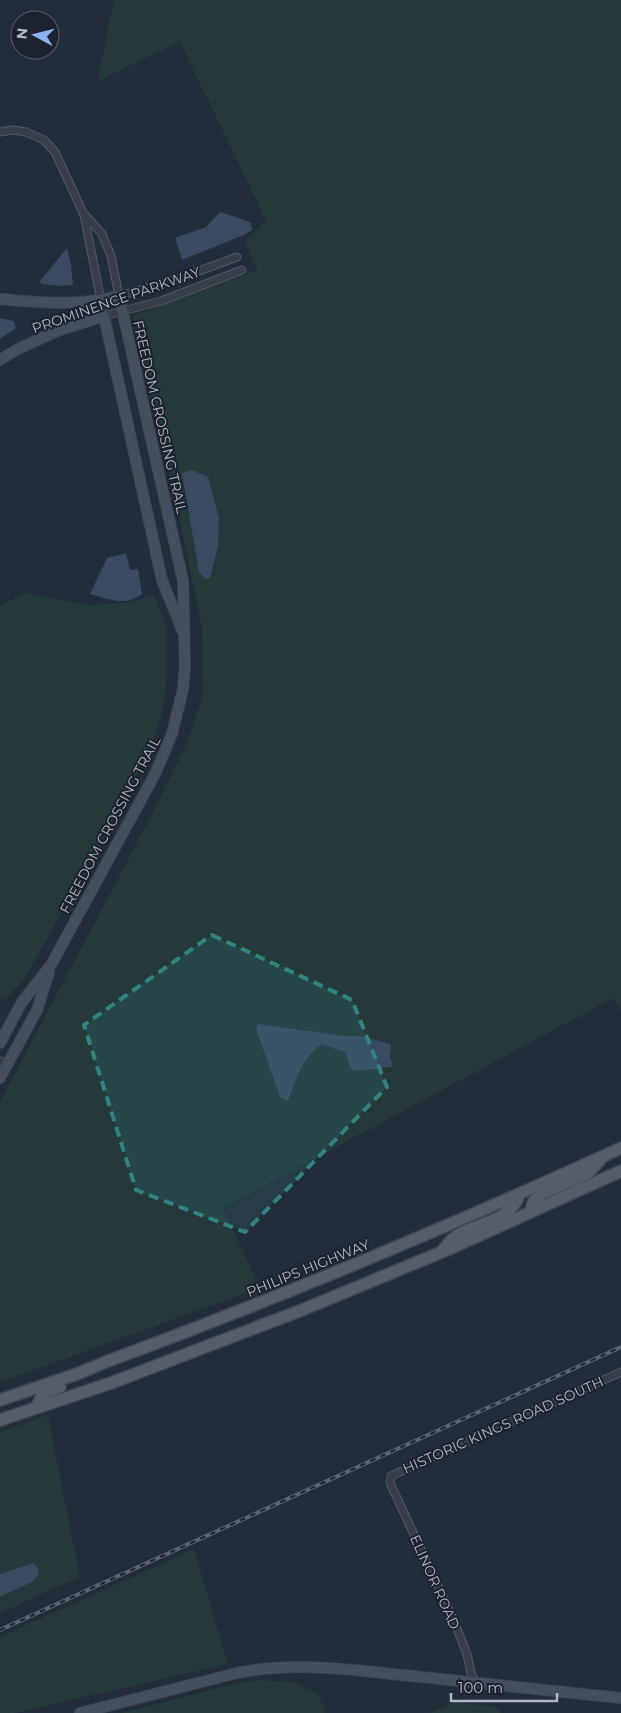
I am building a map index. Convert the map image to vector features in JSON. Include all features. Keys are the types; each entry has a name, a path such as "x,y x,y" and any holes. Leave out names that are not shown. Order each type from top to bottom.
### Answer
{"main road":[{"name":"PHILIPS HIGHWAY","path":"0,1400 77,1374 294,1290 519,1195 621,1148"},
{"path":"531,1212 533,1202 539,1195 587,1174 603,1156"},
{"path":"0,1420 120,1380 302,1310 441,1252 621,1171"},
{"path":"441,1252 456,1235 505,1214 516,1202 519,1195"},
{"path":"294,1290 302,1310"},
{"path":"36,1408 42,1396 65,1385 77,1374"}],"street":[{"name":"FREEDOM CROSSING TRAIL","path":"0,132 14,130 26,132 44,140 55,152 84,215 104,316 162,580 184,634"},
{"name":"FREEDOM CROSSING TRAIL","path":"0,1043 22,1002 51,965 155,774 172,734 179,711 185,667 183,581 111,256 102,234 84,215"},
{"name":"PROMINENCE PARKWAY","path":"0,300 58,303 101,300 180,278 237,257"},
{"name":"PROMINENCE PARKWAY","path":"0,360 48,335 104,316 161,301 242,270"},
{"name":"FREEDOM CROSSING TRAIL","path":"0,1078 4,1063 37,1010 51,965"},
{"name":"HISTORIC KINGS ROAD SOUTH","path":"390,1483 391,1476 621,1372"},
{"name":"ELINOR ROAD","path":"390,1483 451,1614 476,1683"},
{"path":"80,1713 216,1677 260,1668 276,1667 316,1666 621,1698"}],"highlighted area":[{"path":"212,935 352,1000 387,1087 245,1232 136,1190 84,1025"}],"shaded area":[{"path":"114,0 621,0 621,1011 613,998 223,1208 260,1288 0,1382 0,1102 153,812 187,743 203,694 202,628 179,517 133,316 257,270 245,242 266,221 180,42 98,81","holes":["258,1024 344,1036 361,1036 391,1044 390,1058 350,1068 345,1052 322,1044 315,1049 305,1062 288,1100 280,1097 256,1029"]},
{"path":"23,593 91,605 124,603 154,595 167,627 167,677 162,714 148,755 26,977 4,1001 0,1000 0,606"},
{"path":"48,1415 80,1577 0,1613 0,1597 32,1582 39,1574 38,1568 33,1563 0,1574 0,1432"},
{"path":"194,1549 228,1664 15,1713 0,1713 0,1637"},
{"path":"261,1680 294,1682 319,1694 325,1713 122,1713 239,1683"},
{"path":"454,1702 497,1707 500,1713 430,1713"}],"water":[{"path":"220,212 251,223 252,230 182,260 175,238 206,227"},
{"path":"67,248 73,285 41,284 40,281"},
{"path":"0,318 14,321 16,328 0,339"},
{"path":"192,470 208,477 219,518 218,546 210,578 205,579 199,572 182,473"},
{"path":"126,553 130,570 138,569 142,594 129,600 116,601 90,594 107,558"},
{"path":"258,1024 344,1036 361,1036 391,1044 390,1058 393,1063 391,1067 355,1071 350,1068 345,1052 322,1044 315,1049 305,1062 288,1101 280,1097 256,1029"},
{"path":"33,1563 38,1568 39,1574 32,1582 0,1597 0,1574"}],"railway":[{"path":"0,1630 621,1347"}]}
